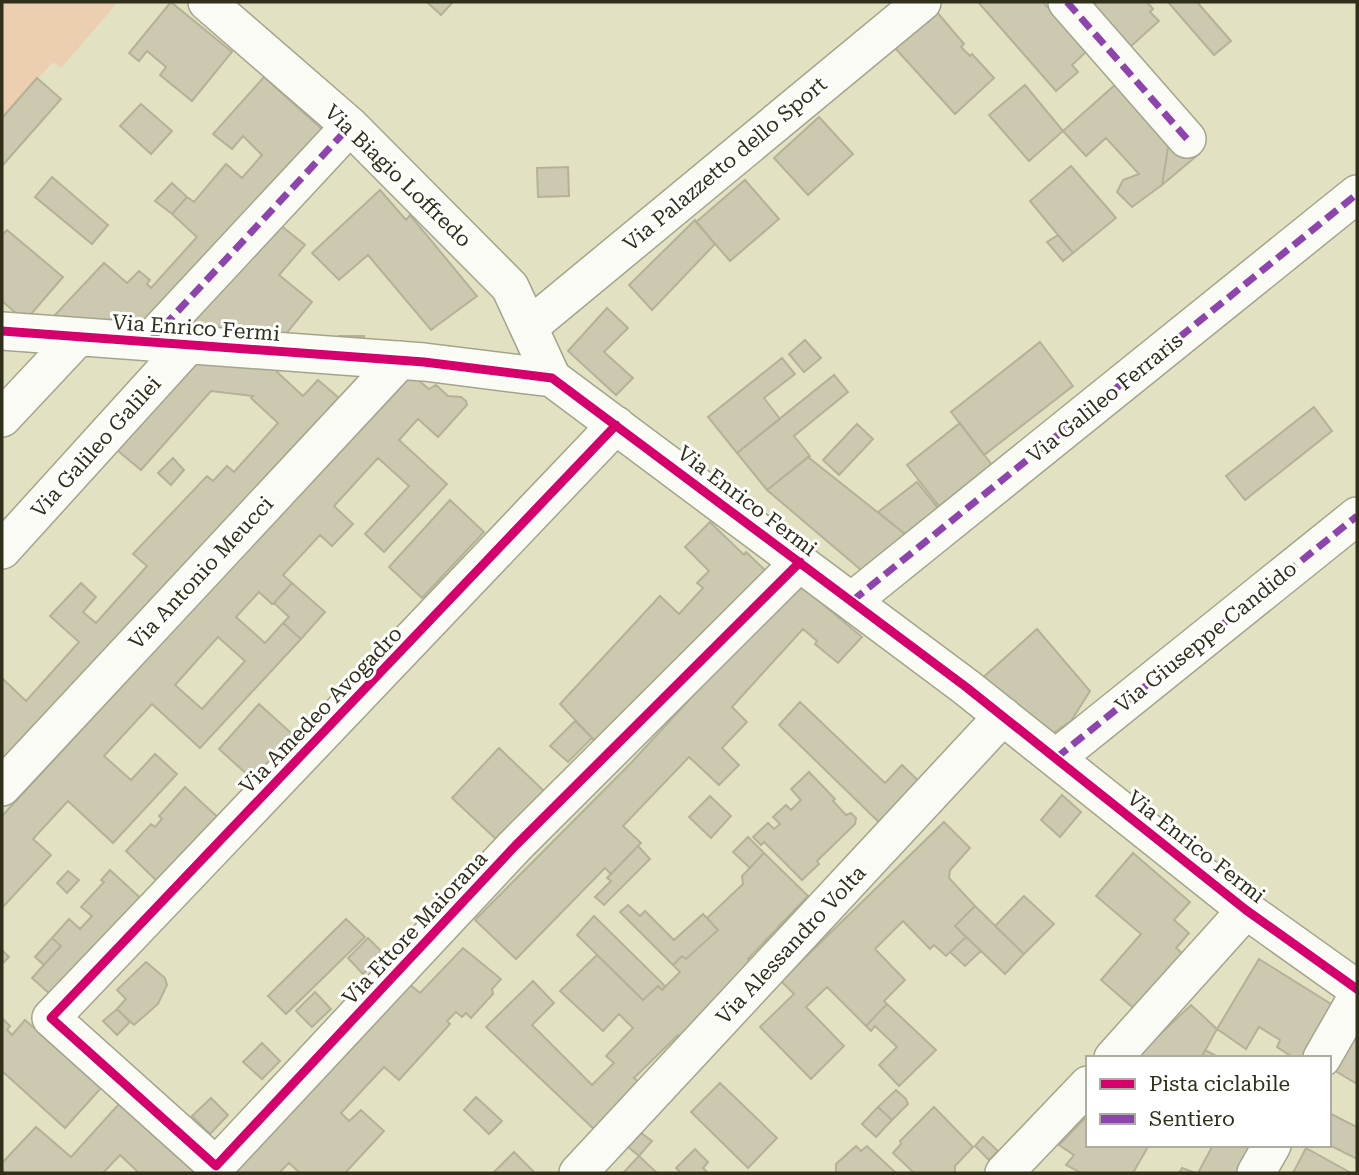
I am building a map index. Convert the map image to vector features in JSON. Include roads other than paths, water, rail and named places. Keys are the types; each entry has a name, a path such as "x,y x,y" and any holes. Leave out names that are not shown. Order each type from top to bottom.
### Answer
{"street":[{"name":"Via Biagio Loffredo","path":"207,2 350,126 510,287 552,378"},
{"name":"Via Palazzetto dello Sport","path":"529,327 922,2"},
{"path":"1067,2 1188,139"},
{"name":"Via Enrico Fermi","path":"149,342 350,126"},
{"name":"Via Galileo Ferraris","path":"852,601 1357,194"},
{"name":"Via Enrico Fermi","path":"2,331 400,360 552,378 852,601 1003,716 1247,910 1357,989"},
{"path":"2,418 78,337"},
{"name":"Via Galileo Galilei","path":"2,550 190,344"},
{"name":"Via Antonio Meucci","path":"2,787 400,360"},
{"name":"Via Amedeo Avogadro","path":"51,1018 616,425"},
{"name":"Via Giuseppe Candido","path":"1056,758 1357,516"},
{"name":"Via Ettore Maiorana","path":"51,1018 216,1166 515,846 800,562"},
{"name":"Via Alessandro Volta","path":"578,1173 1003,716"},
{"path":"1115,1056 1247,910"},
{"path":"1323,1056 1357,997"},
{"path":"1004,1173 1086,1087"},
{"path":"1256,1173 1271,1147"}]}
